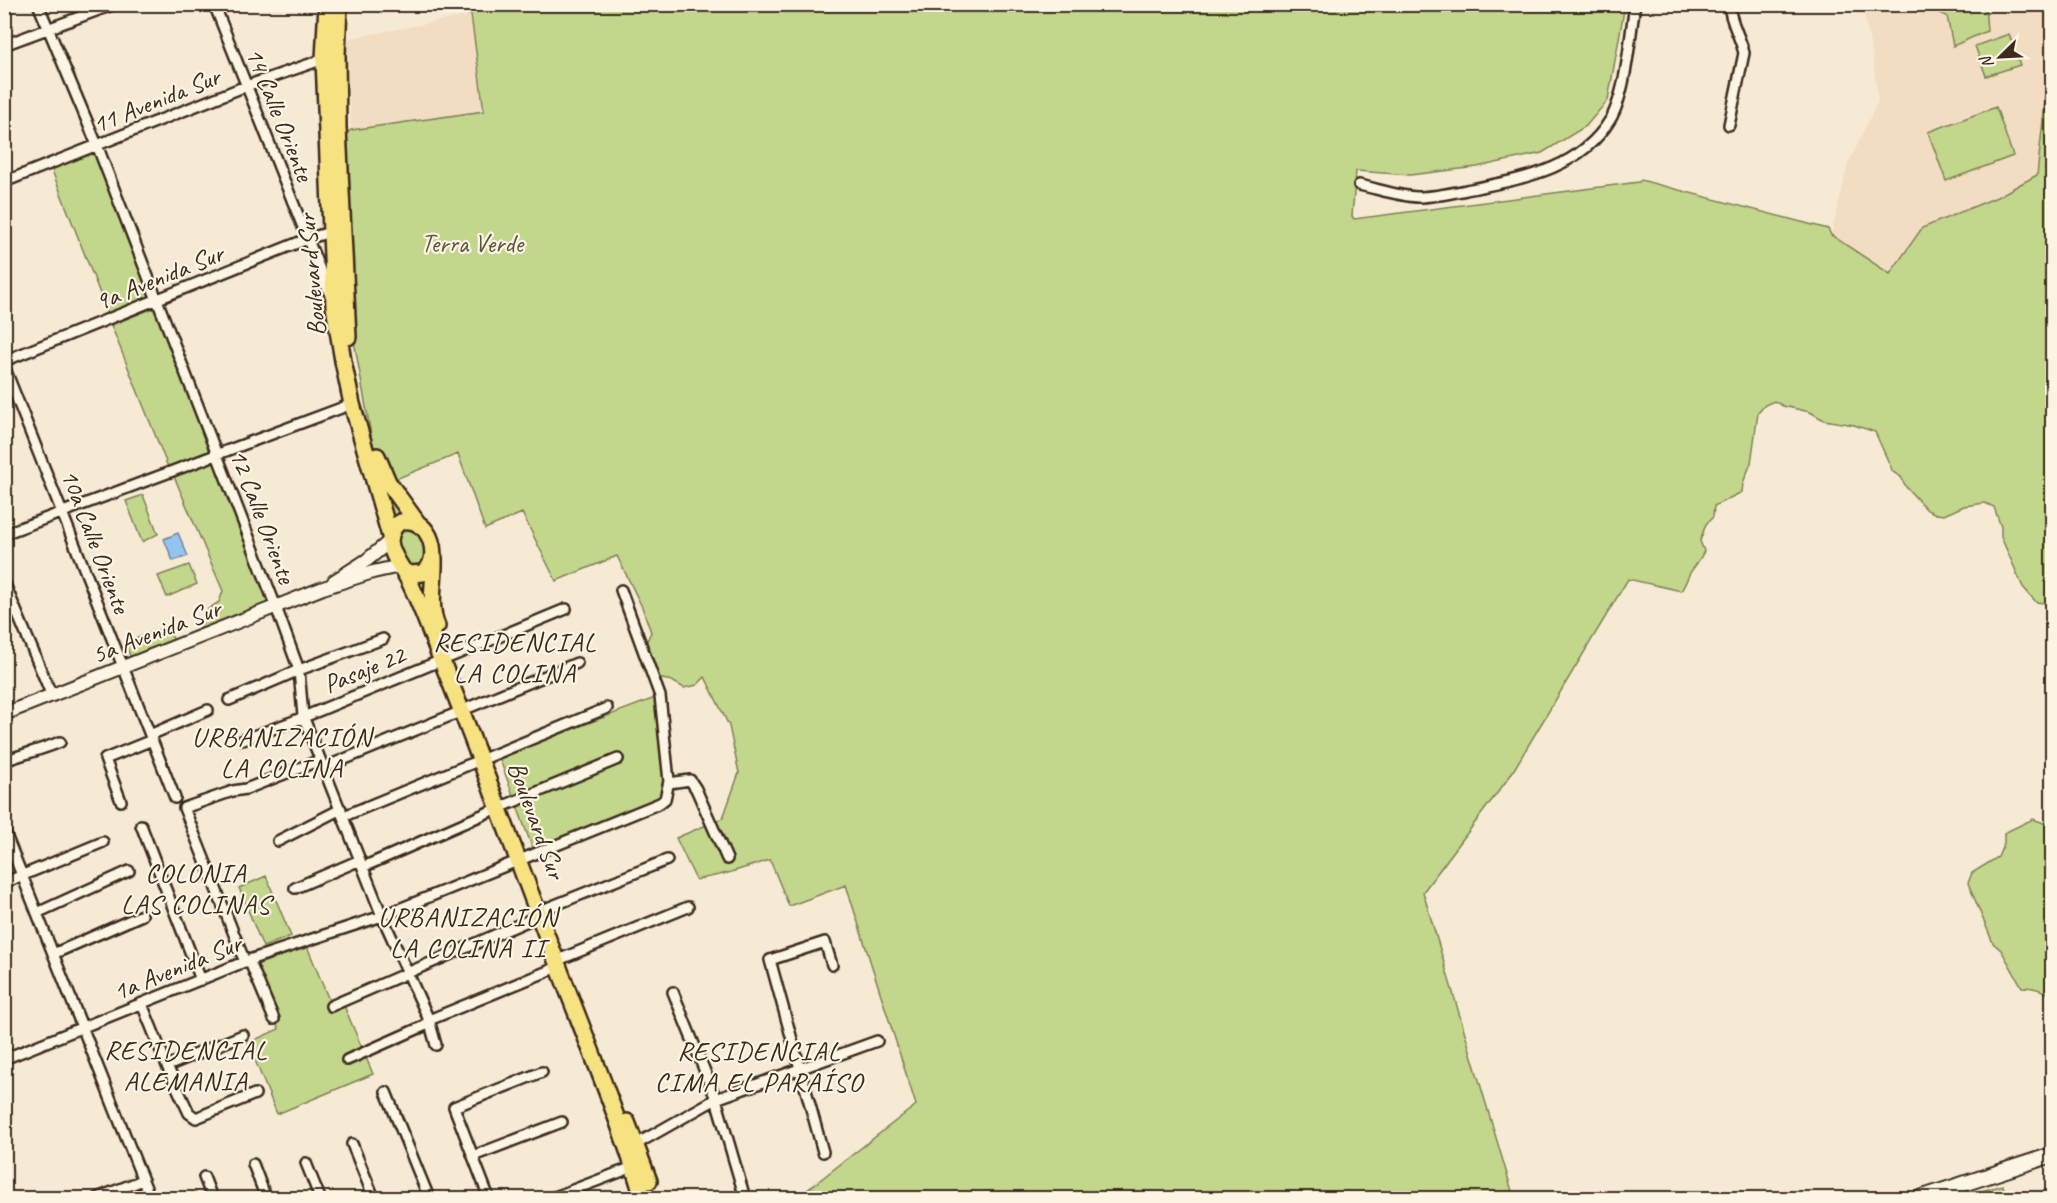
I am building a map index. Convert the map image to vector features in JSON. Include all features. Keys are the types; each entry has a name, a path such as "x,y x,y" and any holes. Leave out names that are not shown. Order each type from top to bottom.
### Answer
{"highway":[{"name":"Boulevard Sur","path":"327,4 324,59 334,306 352,404 390,539"},
{"name":"Boulevard Sur","path":"339,4 336,54 338,128 350,347 360,399 379,463 388,482 419,525"},
{"path":"404,521 419,525 429,538 434,556 431,565 423,573 410,574 395,558 390,539 395,527 404,521"},
{"name":"Boulevard Sur","path":"434,556 432,615 446,658 631,1147 653,1198"},
{"name":"Boulevard Sur","path":"402,568 446,658"},
{"name":"Boulevard Sur","path":"631,1147 633,1167 643,1198"}],"main road":[{"path":"1920,1198 2050,1157"}],"street":[{"name":"12 Calle Oriente","path":"38,4 97,145 276,607 299,670 303,716 382,916 429,1020 436,1045"},
{"path":"4,45 115,4"},
{"name":"14 Calle Oriente","path":"214,4 334,306"},
{"path":"1359,185 1414,197 1433,197 1531,177 1556,167 1581,153 1611,119 1620,95 1635,4"},
{"path":"1729,4 1732,21 1744,53 1729,125"},
{"name":"11 Avenida Sur","path":"4,182 246,86 324,59"},
{"name":"9a Avenida Sur","path":"4,364 307,239 330,232"},
{"name":"10a Calle Oriente","path":"4,364 175,798"},
{"path":"4,534 352,404"},
{"name":"5a Avenida Sur","path":"322,588 368,560 390,539"},
{"name":"5a Avenida Sur","path":"4,714 196,640 322,588 373,572 402,568"},
{"path":"4,582 52,696"},
{"path":"621,590 659,691 669,783 690,780 727,859"},
{"name":"Pasaje 22","path":"243,740 566,609"},
{"path":"229,700 299,670 383,639"},
{"path":"274,1019 184,808 322,764 466,709 577,663"},
{"path":"278,841 607,708"},
{"path":"121,801 105,759 208,710"},
{"path":"4,761 27,752 37,752 60,742"},
{"path":"295,888 618,759"},
{"name":"1a Avenida Sur","path":"4,1059 248,961 382,916 660,803 665,799 669,783"},
{"path":"141,825 201,980"},
{"path":"4,830 150,1198"},
{"path":"4,883 103,842"},
{"path":"331,1006 667,860"},
{"path":"37,913 129,871"},
{"path":"347,1060 424,1026 429,1020 688,907"},
{"path":"53,954 142,915"},
{"path":"823,1152 770,960 825,942 832,965"},
{"path":"673,992 716,1100 745,1198"},
{"path":"141,1004 189,1113 196,1118 255,1094"},
{"path":"167,1066 243,1035"},
{"path":"631,1147 716,1100 878,1041"},
{"path":"489,1198 454,1107 542,1072"},
{"path":"386,1092 429,1198"},
{"path":"473,1156 562,1122"},
{"path":"352,1144 374,1198"},
{"path":"306,1163 320,1198"},
{"path":"253,1164 266,1198"},
{"path":"552,1198 633,1167"},
{"path":"204,1177 212,1198"},
{"path":"97,1198 143,1180"}],"shaded area":[{"path":"1862,5 2052,5 2052,65 2049,66 2037,175 1997,197 1922,228 1891,274 1831,235 1848,164 1878,101 1872,53"},
{"path":"471,15 484,111 351,130 346,39"}],"green space":[{"name":"Terra Verde","path":"1184,4 1201,9 1207,4 1625,5 1608,100 1586,126 1542,153 1477,167 1410,175 1356,171 1352,216 1354,219 1641,180 1828,229 1831,235 1890,274 1922,228 1997,197 2037,175 2049,66 2052,73 2052,609 2045,603 2036,602 2023,587 2001,537 2001,527 1994,507 1985,503 1964,506 1944,515 1927,510 1906,487 1901,477 1893,472 1875,432 1854,425 1824,420 1810,412 1783,406 1774,401 1765,405 1758,413 1751,463 1742,492 1714,506 1713,517 1706,524 1700,541 1704,551 1681,591 1628,579 1510,776 1423,892 1514,1198 797,1198 916,1105 846,885 789,906 770,860 696,880 676,838 723,818 739,773 729,726 705,677 697,685 684,688 672,681 657,678 645,645 651,632 642,607 617,556 556,581 522,513 485,529 458,454 383,484 404,513 394,518 390,517 377,468 352,330 345,134 351,130 484,111 471,15 452,5"},
{"path":"1934,5 1985,5 1987,31 1953,46 1947,16 1930,10"},
{"path":"2009,34 2020,65 1986,76 1975,46"},
{"path":"1996,107 2013,156 1946,181 1928,132"},
{"path":"95,152 151,298 108,314 51,168"},
{"path":"156,307 211,452 168,467 111,325"},
{"path":"213,458 272,605 197,635 208,609 219,602 223,591 173,474"},
{"path":"143,495 158,534 142,542 126,501"},
{"path":"402,528 412,528 423,539 425,556 422,566 414,568 401,555 397,537"},
{"path":"189,565 197,584 167,597 158,576"},
{"path":"168,626 175,644 132,661 125,643"},
{"path":"660,696 668,790 657,805 535,855 499,757"},
{"path":"2033,819 2052,826 2052,996 2038,989 2022,987 2001,950 1993,943 1968,883 1972,873 1998,857 2004,843 2004,833"},
{"path":"266,876 291,936 263,947 239,888"},
{"path":"307,946 331,1005 342,1001 373,1074 277,1114 248,1043 279,1029 251,967"},
{"path":"2003,1185 2006,1198 1956,1198"}],"water":[{"path":"178,533 188,556 173,561 164,539"}],"district":[{"name":"RESIDENCIAL LA COLINA","path":"515,658"},
{"name":"URBANIZACIÓN LA COLINA","path":"282,752"},
{"name":"COLONIA LAS COLINAS","path":"196,888"},
{"name":"URBANIZACIÓN LA COLINA II","path":"468,932"},
{"name":"RESIDENCIAL ALEMANIA","path":"186,1066"},
{"name":"RESIDENCIAL CIMA EL PARAÍSO","path":"759,1066"}]}
